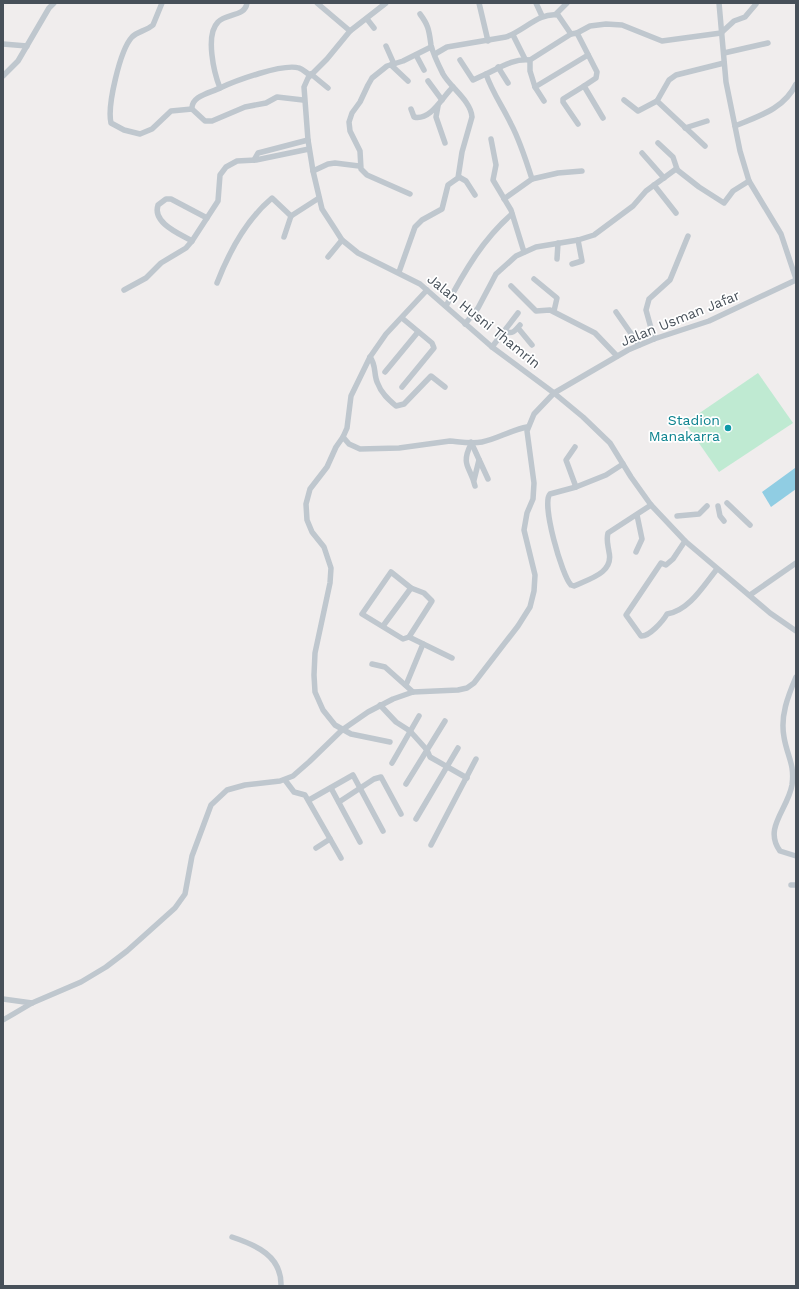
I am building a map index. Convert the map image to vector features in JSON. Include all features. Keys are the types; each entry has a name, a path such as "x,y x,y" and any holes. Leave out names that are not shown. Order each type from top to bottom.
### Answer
{"street":[{"path":"3,76 14,66 54,3"},
{"path":"162,3 153,26 136,33 127,44 117,71 113,93 111,122 124,130 140,134 152,129 171,111 192,109 205,121 212,121 245,107 266,103 276,97 303,100"},
{"path":"220,88 215,74 212,58 214,28 216,23 222,18 241,13 247,7 247,3"},
{"path":"317,3 350,31"},
{"name":"Jalan Husni Thamrin","path":"386,3 350,31 328,59 310,75 304,87 303,100 312,171 325,214 342,240 358,253 414,279 492,347 554,393 610,442 651,505 685,541 770,613 796,631"},
{"path":"479,3 488,41"},
{"path":"536,3 542,16"},
{"path":"556,14 567,3"},
{"path":"720,3 720,22 726,82 740,151 749,181 781,234 796,279"},
{"path":"460,60 473,80 498,68 527,60 571,34 577,33 590,26 606,24 622,25 662,41 721,31 734,21 745,17 756,4"},
{"path":"398,272 415,227 422,220 442,209 448,185 459,176 462,152 472,117 472,113 443,74 431,47 431,34 420,14"},
{"path":"435,54 447,47 488,41 513,35 542,16 556,14 562,17 571,34"},
{"path":"367,19 374,28"},
{"path":"577,33 598,75 584,86 566,96 563,101 578,124"},
{"path":"513,35 527,60 535,87 544,101"},
{"path":"724,53 768,43"},
{"path":"3,44 27,46"},
{"path":"386,46 392,64 408,81"},
{"path":"359,166 361,155 350,131 350,118 372,78 392,64 431,47"},
{"path":"416,54 424,70"},
{"path":"535,87 588,55"},
{"path":"624,100 638,111 657,101 673,77 724,62"},
{"path":"192,109 191,105 195,100 245,77 294,68 304,70 328,88"},
{"path":"498,68 508,84"},
{"path":"486,74 512,125 532,179"},
{"path":"428,80 442,100"},
{"path":"735,126 780,105 788,97 796,84"},
{"path":"584,86 603,118"},
{"path":"445,143 436,117 438,106 453,87"},
{"path":"657,101 705,146"},
{"path":"411,109 414,117 418,118 438,106"},
{"path":"685,128 708,121"},
{"path":"491,139 496,165 493,180 512,214 524,252"},
{"path":"254,160 258,153 308,140"},
{"path":"658,143 673,157 677,169 699,187 724,203 733,191 749,181"},
{"path":"124,290 146,278 161,263 186,248 192,241 218,200 220,175 222,171 237,161 254,160 309,149"},
{"path":"642,153 664,178"},
{"path":"312,171 328,164 335,163 359,166 367,176 410,194"},
{"path":"465,324 478,308 496,274 524,252 536,247 578,240 597,233 633,206 654,185 677,169"},
{"path":"504,199 532,179 558,172 582,170"},
{"path":"459,176 466,181 475,196"},
{"path":"654,185 676,213"},
{"path":"217,283 233,248 263,205 272,198 291,216"},
{"path":"284,237 291,216 319,198"},
{"path":"192,241 162,222 157,214 158,205 166,199 171,199 207,218"},
{"path":"446,306 481,246 512,214"},
{"path":"654,338 646,310 649,299 670,280 688,236"},
{"path":"328,258 342,240"},
{"path":"572,264 582,262 578,240"},
{"path":"557,259 558,243"},
{"path":"534,279 557,298 554,311"},
{"name":"Jalan Usman Jafar","path":"527,427 534,414 554,393 617,356 654,338 709,321 796,279"},
{"path":"511,286 536,311 547,309 554,311 595,333 617,356"},
{"path":"390,742 362,737 342,730 331,721 315,692 315,653 330,583 331,568 324,547 312,532 307,520 305,509 310,489 327,467 347,428 351,396 370,357 381,340 427,290"},
{"path":"616,312 639,345"},
{"path":"492,347 518,313"},
{"path":"402,318 432,344 434,348 402,387"},
{"path":"504,331 511,333 519,326 532,345"},
{"path":"385,372 418,332"},
{"path":"370,357 374,363 378,384 388,399 396,406 404,404 431,376 445,387"},
{"path":"3,1020 32,1003 81,982 106,967 127,951 175,908 185,894 192,856 211,805 220,795 236,787 285,780 300,771 342,730 380,705 413,692 458,690 472,685 518,626 530,607 535,580 524,530 527,513 533,499 534,483 527,427 481,442 462,444 450,441 399,448 365,449 353,447 343,437"},
{"path":"471,443 488,479"},
{"path":"471,443 465,461 474,483 479,460"},
{"path":"575,447 566,460 576,487"},
{"path":"623,464 606,475 576,487 550,494 547,500 553,537 564,572 571,585 574,586 603,572 609,566 610,561 607,541 608,533 651,505"},
{"path":"727,503 750,525"},
{"path":"677,516 699,514 707,506"},
{"path":"718,506 724,521"},
{"path":"636,515 642,539 636,552"},
{"path":"685,541 670,562 665,565 661,563 626,615 640,636 647,635 662,622 667,614 678,611 691,600 717,569"},
{"path":"750,595 796,563"},
{"path":"391,572 411,588 424,592 432,601 409,637 403,639 362,614 391,572"},
{"path":"383,626 411,588"},
{"path":"409,637 452,658"},
{"path":"406,684 423,644"},
{"path":"372,664 385,667 406,684 413,692"},
{"path":"796,677 785,705 783,723 784,737 792,762 792,787 773,834 774,840 780,851 796,856"},
{"path":"380,705 396,722 410,732 427,750 430,757 467,778"},
{"path":"392,762 419,716"},
{"path":"406,784 445,721"},
{"path":"416,820 458,748"},
{"path":"431,845 476,759"},
{"path":"309,800 353,775 383,831"},
{"path":"339,802 378,777 381,777 401,814"},
{"path":"285,780 294,792 305,795 309,800 341,858"},
{"path":"331,788 360,842"},
{"path":"316,848 330,839"},
{"path":"3,999 32,1003"},
{"path":"232,1237 263,1250 272,1258 282,1279 282,1286"}],"green space":[{"path":"758,373 793,423 719,472 685,423"}],"water":[{"path":"795,468 796,489 771,507 762,492"}],"place":[{"name":"Stadion Manakarra","path":"728,428"}]}
